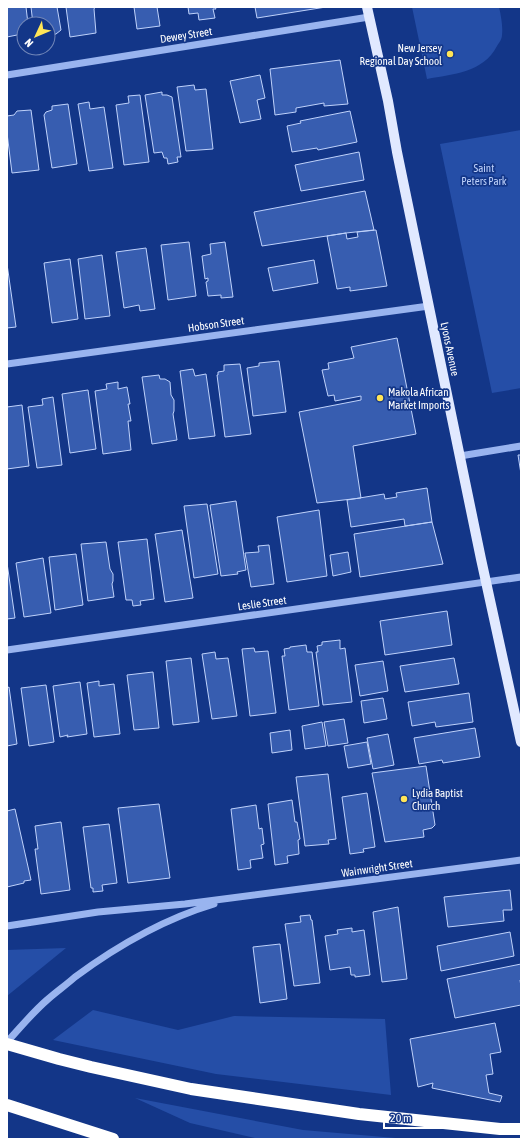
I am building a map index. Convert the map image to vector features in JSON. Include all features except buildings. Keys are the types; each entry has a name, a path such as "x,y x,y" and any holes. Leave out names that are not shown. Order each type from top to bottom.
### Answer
{"highway":[{"path":"7,1043 91,1067 191,1089 365,1115 500,1129 521,1129"},
{"path":"7,1105 112,1139"}],"main road":[{"name":"Lyons Avenue","path":"367,7 388,102 486,582 521,742"}],"street":[{"name":"Dewey Street","path":"7,75 369,17"},
{"name":"Hobson Street","path":"7,364 429,306"},
{"path":"460,456 521,446"},
{"name":"Leslie Street","path":"7,650 521,577"},
{"name":"Wainwright Street","path":"7,926 98,912 236,898 521,860"},
{"name":"Wainwright Street","path":"7,1043 36,1010 86,969 132,940 213,904 236,898"}],"green space":[{"path":"412,7 499,7 502,25 502,38 491,55 476,67 466,71 427,79"},
{"name":"Saint Peters Park","path":"521,130 521,388 492,393 440,144"},
{"path":"66,948 7,996 7,950"},
{"path":"93,1010 178,1030 234,1016 385,1019 391,1095 216,1074 53,1040"},
{"path":"135,1098 303,1130 407,1139 259,1139 190,1123"}],"place":[{"name":"New Jersey Regional Day School","path":"450,54"},
{"name":"Makola African Market Imports","path":"380,398"},
{"name":"Lydia Baptist Church","path":"404,799"}]}
